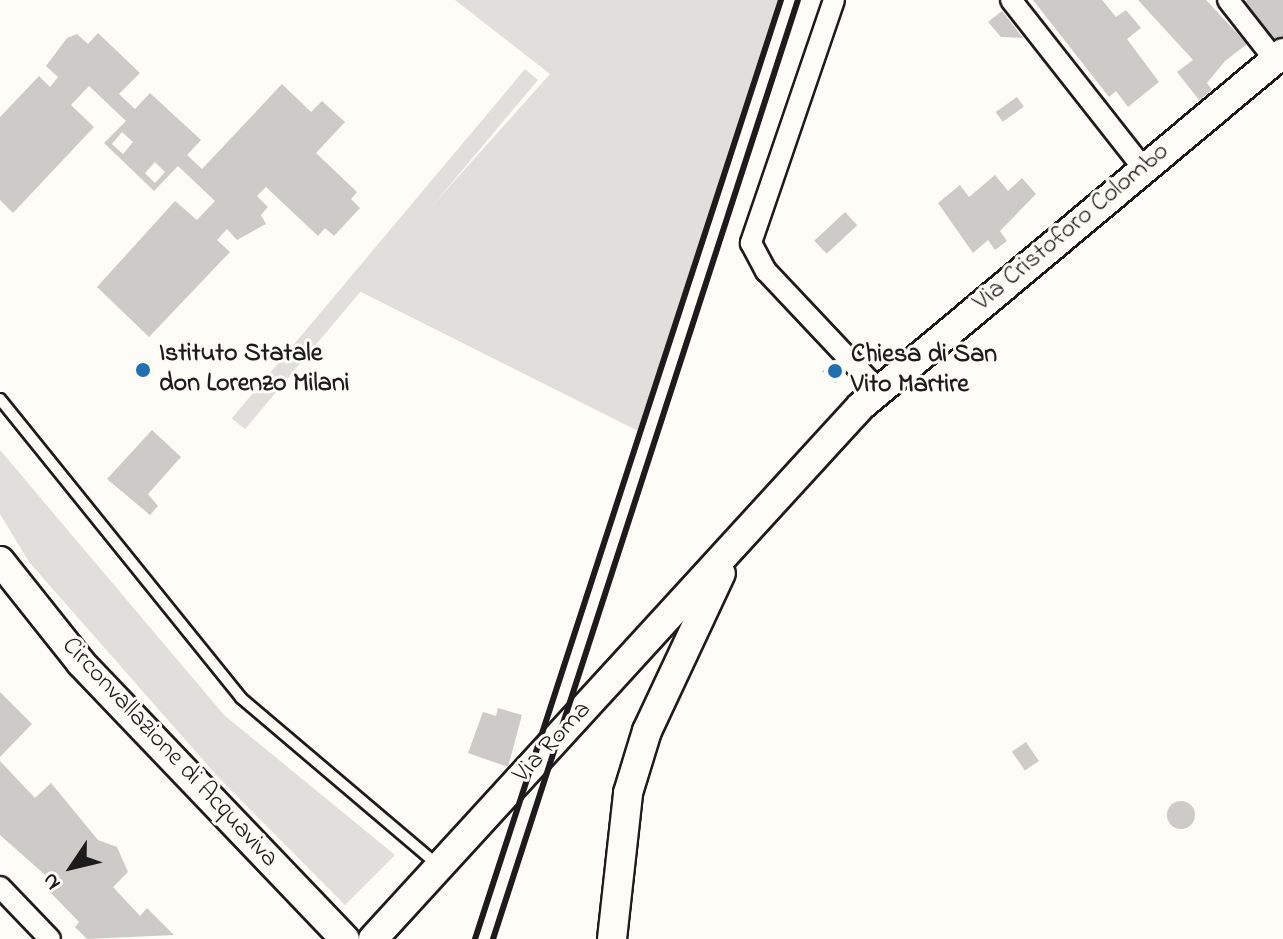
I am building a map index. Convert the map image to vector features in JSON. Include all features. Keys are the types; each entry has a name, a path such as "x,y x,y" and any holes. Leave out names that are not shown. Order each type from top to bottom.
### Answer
{"main road":[{"name":"Via Cristoforo Colombo","path":"734,547 878,390 1279,56"},
{"name":"Via Roma","path":"373,939 734,547"},
{"path":"613,933 620,830 647,731 734,547"},
{"name":"Circonvallazione di Acquaviva","path":"0,561 81,663 336,930"}],"street":[{"path":"834,0 751,243 766,271 878,390"},
{"path":"1011,0 1144,169"},
{"path":"1228,0 1279,56"},
{"path":"0,887 50,939"}],"lane":[{"path":"0,399 241,698 439,865"}],"shaded area":[{"path":"455,0 780,0 640,432 357,290 550,74"},
{"path":"525,69 538,80 245,429 232,418"},
{"path":"0,450 224,715 395,855 345,905 218,777 29,562 0,514"}],"building":[{"path":"1033,0 1102,0 1116,17 1126,10 1141,28 1127,39 1159,82 1128,107 1116,91 1109,97"},
{"path":"1138,0 1206,0 1247,44 1225,61 1207,83 1212,90 1199,100 1177,72 1193,60"},
{"path":"1247,0 1283,0 1283,38 1270,38 1242,3"},
{"path":"1002,11 1023,38 1001,37 988,22"},
{"path":"98,33 140,73 119,94 135,109 150,93 201,140 187,155 202,169 282,84 311,112 322,101 345,122 316,153 357,192 351,199 360,208 334,236 325,228 318,236 266,187 257,196 268,207 261,215 266,224 237,240 227,229 217,240 230,252 149,337 97,287 175,201 197,220 215,201 178,166 154,191 104,143 126,121 89,86 71,105 94,127 13,213 0,200 0,117 39,76 50,87 58,77 46,66 67,38 77,34 88,44","holes":["122,132 133,142 123,154 112,144","155,162 165,172 155,183 145,173"]},
{"path":"1017,97 1024,107 1003,122 996,112"},
{"path":"995,175 1008,191 1022,178 1036,194 1000,231 1007,241 995,250 988,240 973,253 938,203 960,185 969,197"},
{"path":"845,212 857,225 827,254 814,241"},
{"name":"Chiesa di San Vito Martire","path":"834,358 848,370 836,383 822,372"},
{"path":"152,430 181,457 148,494 158,506 150,515 107,479"},
{"path":"0,692 32,724 0,757"},
{"path":"498,708 522,715 508,767 468,753 483,712 496,716"},
{"path":"1026,742 1039,761 1025,771 1012,752"},
{"path":"0,761 35,798 51,783 98,840 117,847 128,872 113,887 140,916 147,908 174,935 87,939 75,927 79,922 46,888 52,881 0,835"},
{"path":"1181,801 1191,805 1195,815 1191,825 1181,829 1171,825 1167,815 1171,805"}],"railway":[{"path":"475,939 781,0"},
{"path":"493,939 798,0"}],"place":[{"name":"Istituto Statale don Lorenzo Milani","path":"143,370"},
{"name":"Chiesa di San Vito Martire","path":"835,371"}]}
